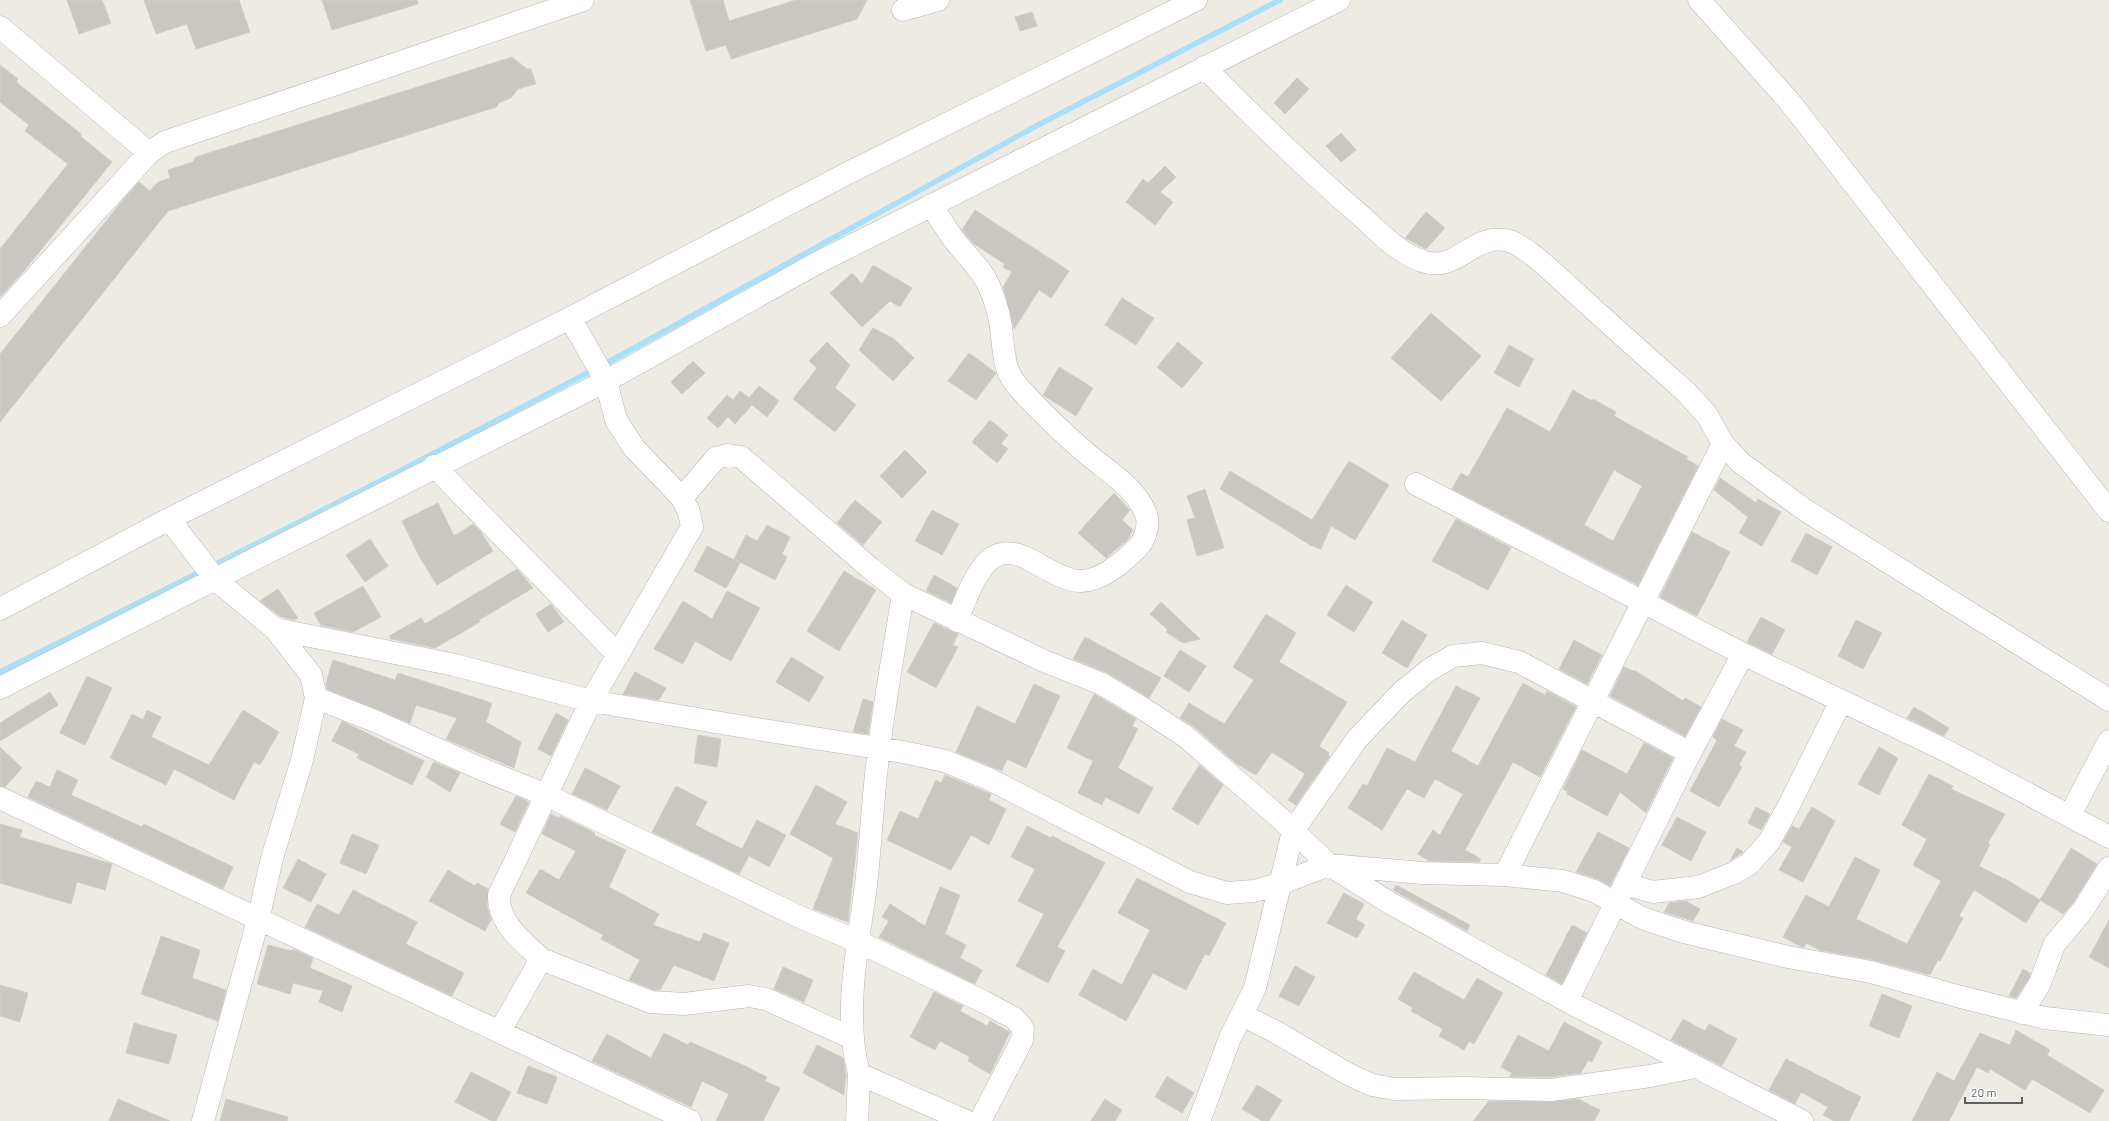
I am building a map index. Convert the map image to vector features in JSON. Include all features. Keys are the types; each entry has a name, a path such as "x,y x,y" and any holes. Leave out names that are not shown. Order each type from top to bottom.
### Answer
{"street":[{"path":"0,316 149,153 165,142 583,0"},
{"path":"903,10 938,0"},
{"path":"0,609 169,519 570,318 850,172 1196,0"},
{"path":"0,688 216,580 434,466 606,381 817,263 1339,0"},
{"path":"1699,0 1789,102 2109,511"},
{"path":"0,27 149,153"},
{"path":"1204,67 1332,190 1396,247 1421,261 1437,264 1448,263 1479,244 1496,239 1515,243 1529,253 1686,392 1707,415 1723,444 1746,467 1805,510 2109,700"},
{"path":"932,205 956,242 978,268 989,286 998,312 1003,338 1003,356 1008,374 1019,389 1086,454 1126,484 1138,499 1147,516 1146,532 1140,546 1117,566 1096,578 1081,582 1053,573 1018,555 1002,553 989,559 974,580 957,620"},
{"path":"570,318 606,381 616,420 634,448 682,498 689,512 692,527 591,701 499,895 498,900 502,917 513,932 541,959 651,1002 684,1004 749,996 766,999 852,1038"},
{"path":"1505,875 1644,603 1723,444"},
{"path":"682,498 716,458 728,455 741,457 852,553 903,594 957,620 1102,684 1140,706 1185,736 1238,780 1329,865 1390,903 1567,1001 1802,1121"},
{"path":"434,466 618,655"},
{"path":"1416,484 1743,654 1948,752 2070,815 2109,837"},
{"path":"169,519 216,580 275,628 311,675 316,698 302,760 272,858 258,920 203,1121"},
{"path":"857,1121 858,1074 852,1038 857,942 866,885 878,749 903,594"},
{"path":"275,628 455,665 591,701 903,752 945,761 989,779 1190,882 1205,888 1227,893 1254,890 1280,884 1329,865 1423,873 1505,875 1563,881 1594,890 1620,894 1698,887 1734,873 1749,864 1768,842 1786,811 1841,701"},
{"path":"1199,1121 1230,1038 1255,988 1293,831 1357,739 1402,692 1429,670 1453,656 1482,653 1519,662 1690,754"},
{"path":"1567,1001 1690,754 1743,654"},
{"path":"316,698 375,721 472,765 546,795 802,918 857,942 982,1001 1020,1023 1024,1033 1022,1040 980,1121"},
{"path":"2070,815 2109,742"},
{"path":"0,798 690,1121"},
{"path":"2022,1013 2040,983 2054,945 2083,910 2109,868"},
{"path":"1620,894 1642,918 1684,932 1788,957 1871,972 2022,1013 2045,1018 2109,1025"},
{"path":"500,1031 541,959"},
{"path":"1242,1015 1274,1031 1348,1074 1372,1085 1395,1089 1466,1088 1551,1090 1650,1076 1695,1067"},
{"path":"858,1074 966,1121"}],"building":[{"path":"67,0 102,0 111,23 79,34"},
{"path":"144,0 239,0 250,32 196,49 187,24 156,34"},
{"path":"322,0 417,0 418,4 332,30"},
{"path":"690,0 723,0 729,21 796,0 867,0 857,19 731,59 726,45 706,51"},
{"path":"1032,12 1037,26 1020,31 1015,17"},
{"path":"512,57 527,69 531,69 536,84 518,89 511,98 500,102 496,107 168,211 0,422 0,354 122,201 139,182 150,191 158,182 170,178 168,170 193,162 196,157"},
{"path":"0,65 18,79 16,82 81,134 80,136 112,162 23,272 0,297 0,249 68,164 25,131 29,125 0,102"},
{"path":"1297,78 1309,89 1285,114 1274,103"},
{"path":"1341,133 1356,150 1341,162 1326,146"},
{"path":"1165,166 1176,177 1160,192 1173,202 1155,225 1126,202 1143,179 1148,183"},
{"path":"975,210 1069,271 1051,298 1039,290 1014,329 1003,287 1012,272 1003,267 1005,264 974,244 962,230"},
{"path":"1426,212 1445,228 1426,249 1405,238"},
{"path":"873,265 912,288 900,307 890,301 862,327 830,293 852,273 862,284"},
{"path":"1122,298 1154,318 1136,345 1105,325"},
{"path":"1431,313 1481,356 1441,401 1391,358"},
{"path":"873,328 894,339 914,358 893,381 859,350"},
{"path":"827,342 850,365 835,388 856,405 835,432 793,399 817,368 809,361"},
{"path":"1178,342 1203,363 1182,388 1157,367"},
{"path":"1509,345 1534,359 1519,387 1494,373"},
{"path":"969,353 996,373 976,400 948,381"},
{"path":"693,361 705,373 682,394 671,382"},
{"path":"1059,367 1093,388 1076,416 1043,395"},
{"path":"759,386 779,401 767,417 752,405 735,424 728,417 718,428 707,418 727,395 733,400 740,391 749,398"},
{"path":"1573,390 1616,412 1614,416 1688,457 1686,459 1698,466 1638,585 1452,489 1461,473 1468,477 1507,408 1550,432","holes":["1614,470 1642,486 1613,541 1584,525"]},
{"path":"990,420 1008,435 1001,444 1008,449 997,463 972,442"},
{"path":"905,450 927,472 902,498 880,476"},
{"path":"1349,461 1389,485 1355,540 1331,526 1321,549 1310,545 1220,489 1230,471 1312,520"},
{"path":"1720,478 1756,503 1758,499 1781,512 1762,546 1739,533 1748,517 1714,490"},
{"path":"1205,489 1224,548 1197,556 1187,520 1195,518 1187,496"},
{"path":"1114,493 1130,510 1122,520 1133,530 1128,539 1106,558 1078,533"},
{"path":"855,500 882,522 863,545 837,523"},
{"path":"438,503 454,536 473,524 481,532 493,551 437,585 420,558 402,521"},
{"path":"932,510 959,524 942,555 915,541"},
{"path":"1456,519 1511,548 1488,590 1432,561"},
{"path":"767,525 790,537 782,554 787,557 775,580 734,559 746,535 757,541"},
{"path":"1692,532 1730,552 1697,616 1660,597"},
{"path":"1806,533 1832,547 1817,575 1791,561"},
{"path":"370,539 388,566 365,582 346,555"},
{"path":"707,546 740,563 726,588 694,571"},
{"path":"517,569 533,588 479,620 480,622 435,648 391,639 389,636 421,618 425,624"},
{"path":"844,571 876,590 839,651 807,631"},
{"path":"934,575 957,588 951,603 926,591"},
{"path":"1346,585 1373,602 1354,632 1327,615"},
{"path":"363,586 381,617 353,632 321,625 314,613"},
{"path":"278,589 298,618 294,620 281,617 260,601"},
{"path":"727,591 760,608 731,661 695,641 683,664 654,649 683,601 712,619"},
{"path":"1161,602 1200,639 1183,643 1166,632 1168,630 1150,614"},
{"path":"551,604 564,622 548,632 536,614"},
{"path":"1266,614 1296,633 1279,662 1347,702 1319,746 1329,753 1328,755 1330,756 1296,805 1288,800 1305,774 1272,752 1256,775 1237,764 1193,726 1180,718 1189,703 1224,724 1254,680 1233,667"},
{"path":"1761,617 1785,630 1772,654 1747,642"},
{"path":"1402,620 1427,635 1407,668 1382,653"},
{"path":"1856,620 1882,633 1863,669 1838,656"},
{"path":"934,623 958,634 953,645 958,647 936,688 907,672"},
{"path":"1085,637 1161,678 1149,698 1108,673 1073,659"},
{"path":"1574,640 1602,655 1587,684 1559,669"},
{"path":"1180,650 1206,666 1189,692 1164,676"},
{"path":"791,657 824,677 809,702 776,682"},
{"path":"333,660 395,680 398,673 492,703 486,722 521,742 514,768 446,739 457,718 416,705 410,723 327,689 326,683"},
{"path":"1624,667 1633,671 1634,670 1683,701 1685,698 1701,707 1685,736 1610,696"},
{"path":"635,672 666,688 659,700 623,694"},
{"path":"87,676 112,688 85,745 60,733"},
{"path":"1523,683 1545,695 1547,691 1576,707 1540,777 1513,762 1465,850 1481,859 1479,862 1429,861 1418,854 1433,830 1440,835 1463,794 1435,779 1424,798 1407,789 1382,830 1348,808 1363,784 1367,786 1387,748 1415,762 1456,686 1480,698 1451,751 1478,766"},
{"path":"1034,684 1060,696 1026,768 1007,759 1002,771 956,752 977,706 1015,724"},
{"path":"50,692 58,705 0,741 0,723"},
{"path":"1094,694 1136,719 1132,726 1138,729 1118,768 1153,788 1139,814 1105,797 1102,805 1078,793 1093,761 1067,748"},
{"path":"863,699 873,702 868,734 853,732"},
{"path":"1914,707 1949,728 1944,736 1907,718"},
{"path":"147,710 161,717 151,737 209,765 243,710 279,732 260,765 254,762 234,800 174,769 166,785 110,758 132,714 143,720"},
{"path":"556,713 568,720 551,756 538,749"},
{"path":"1722,719 1743,730 1734,746 1746,752 1739,765 1742,767 1719,807 1690,791 1717,740 1713,737"},
{"path":"342,721 424,761 412,785 357,758 359,754 332,741"},
{"path":"698,735 721,739 717,767 694,763"},
{"path":"1644,743 1673,758 1646,813 1620,792 1607,816 1567,794 1568,792 1563,789 1582,750 1627,774"},
{"path":"0,747 22,768 5,787 0,786"},
{"path":"1879,747 1898,758 1879,795 1858,784"},
{"path":"434,762 460,773 450,792 426,777"},
{"path":"1199,765 1223,785 1198,825 1172,809"},
{"path":"585,768 620,786 607,810 572,794"},
{"path":"57,770 78,780 71,795 142,827 144,824 233,867 223,889 28,797 36,781 50,787"},
{"path":"1929,774 1953,786 1951,789 2005,814 1988,843 1990,844 1979,866 2004,878 2040,900 2026,923 1974,890 1959,916 1963,918 1940,961 1938,960 1930,975 1873,960 1820,950 1806,943 1804,947 1801,947 1783,937 1806,895 1829,907 1855,857 1880,870 1856,919 1907,944 1941,881 1913,865 1927,839 1902,825"},
{"path":"945,775 991,794 989,800 1006,809 989,845 971,835 951,870 887,840 900,811 918,819 936,780 941,783"},
{"path":"816,785 847,802 835,824 858,833 848,922 813,909 833,858 790,834"},
{"path":"676,786 707,802 695,825 742,849 757,820 786,835 769,867 749,856 739,874 652,832"},
{"path":"516,796 529,802 515,832 500,824"},
{"path":"1756,807 1770,814 1761,830 1748,823"},
{"path":"1812,807 1835,821 1803,882 1779,870 1792,847 1783,842 1792,826 1799,829"},
{"path":"551,814 559,818 560,816 595,833 594,835 626,850 609,887 659,914 653,925 700,942 704,933 729,943 714,981 674,965 660,990 654,990 629,980 640,960 601,939 603,935 526,893 540,869 559,880 576,851 542,834"},
{"path":"1677,817 1706,832 1691,861 1662,845"},
{"path":"0,824 22,830 20,837 112,864 105,890 77,882 71,904 0,883"},
{"path":"1027,826 1051,838 1052,836 1105,863 1057,947 1065,951 1048,983 1016,966 1044,914 1018,901 1035,869 1011,857"},
{"path":"1598,832 1629,848 1610,886 1598,879 1576,872"},
{"path":"352,834 379,845 366,874 340,863"},
{"path":"1737,848 1743,852 1730,861"},
{"path":"2071,848 2097,864 2073,903 2063,914 2040,900"},
{"path":"298,859 326,874 311,902 283,888"},
{"path":"448,870 475,886 477,883 488,889 487,906 491,920 485,931 429,901"},
{"path":"1137,878 1226,923 1209,956 1205,954 1186,990 1153,973 1126,1021 1079,995 1093,969 1122,985 1150,930 1118,913"},
{"path":"1396,885 1470,925 1467,931 1393,890"},
{"path":"940,887 960,895 945,934 966,945 960,958 982,970 975,984 879,937 889,921 882,917 890,904 925,926"},
{"path":"353,890 417,922 406,944 464,973 452,996 305,927 317,904 339,915"},
{"path":"1344,893 1364,904 1356,919 1365,925 1357,938 1327,923"},
{"path":"1686,901 1700,909 1693,921 1664,912 1669,903"},
{"path":"2109,920 2109,968 2089,957"},
{"path":"1572,925 1587,933 1562,984 1546,975"},
{"path":"161,936 200,950 192,978 226,990 218,1021 141,994"},
{"path":"268,945 292,951 293,949 313,958 310,968 352,986 342,1012 319,1002 323,991 293,983 290,994 257,984"},
{"path":"1295,966 1315,977 1299,1006 1279,996"},
{"path":"783,967 813,980 804,1002 774,989"},
{"path":"2023,969 2030,973 2029,978 2016,998 2009,996"},
{"path":"1414,972 1464,1000 1477,978 1503,993 1474,1044 1469,1041 1464,1050 1439,1036 1443,1029 1411,1011 1413,1008 1398,999"},
{"path":"0,985 28,993 20,1022 0,1016"},
{"path":"934,992 963,1006 960,1011 987,1026 990,1021 1010,1032 990,1074 968,1061 970,1057 940,1041 935,1050 910,1037"},
{"path":"1882,994 1912,1006 1899,1038 1869,1026"},
{"path":"1683,1019 1705,1031 1709,1024 1737,1039 1722,1066 1671,1040"},
{"path":"1564,1022 1602,1042 1592,1062 1588,1060 1581,1073 1550,1077 1509,1077 1512,1073 1501,1067 1518,1035 1549,1051"},
{"path":"134,1023 177,1035 169,1064 126,1053"},
{"path":"2016,1030 2050,1050 2047,1055 2104,1090 2090,1113 2032,1079 2025,1090 1990,1069 1988,1073 1977,1067 1949,1121 1912,1121 1937,1072 1954,1081 1980,1033 2010,1045"},
{"path":"664,1033 688,1045 690,1042 743,1065 767,1077 765,1081 780,1088 763,1121 716,1121 729,1094 702,1081 691,1107 592,1061 607,1034 651,1058"},
{"path":"817,1045 843,1058 846,1075 844,1095 803,1073"},
{"path":"1786,1059 1861,1097 1849,1121 1834,1121 1823,1115 1828,1107 1801,1092 1795,1104 1769,1090"},
{"path":"528,1066 557,1077 547,1104 517,1093"},
{"path":"471,1072 511,1092 496,1121 492,1121 455,1102"},
{"path":"1167,1076 1194,1093 1182,1113 1155,1097"},
{"path":"1257,1085 1282,1100 1269,1121 1262,1121 1242,1109"},
{"path":"118,1099 170,1121 109,1121"},
{"path":"226,1099 288,1117 287,1121 220,1121"},
{"path":"1105,1099 1122,1110 1115,1121 1091,1121"},
{"path":"1578,1099 1600,1110 1594,1121 1473,1121 1489,1101 1551,1102"}],"waterway":[{"path":"603,365 1038,125 1280,0"},
{"path":"212,566 398,472 595,369"},
{"path":"0,672 204,570"}]}
